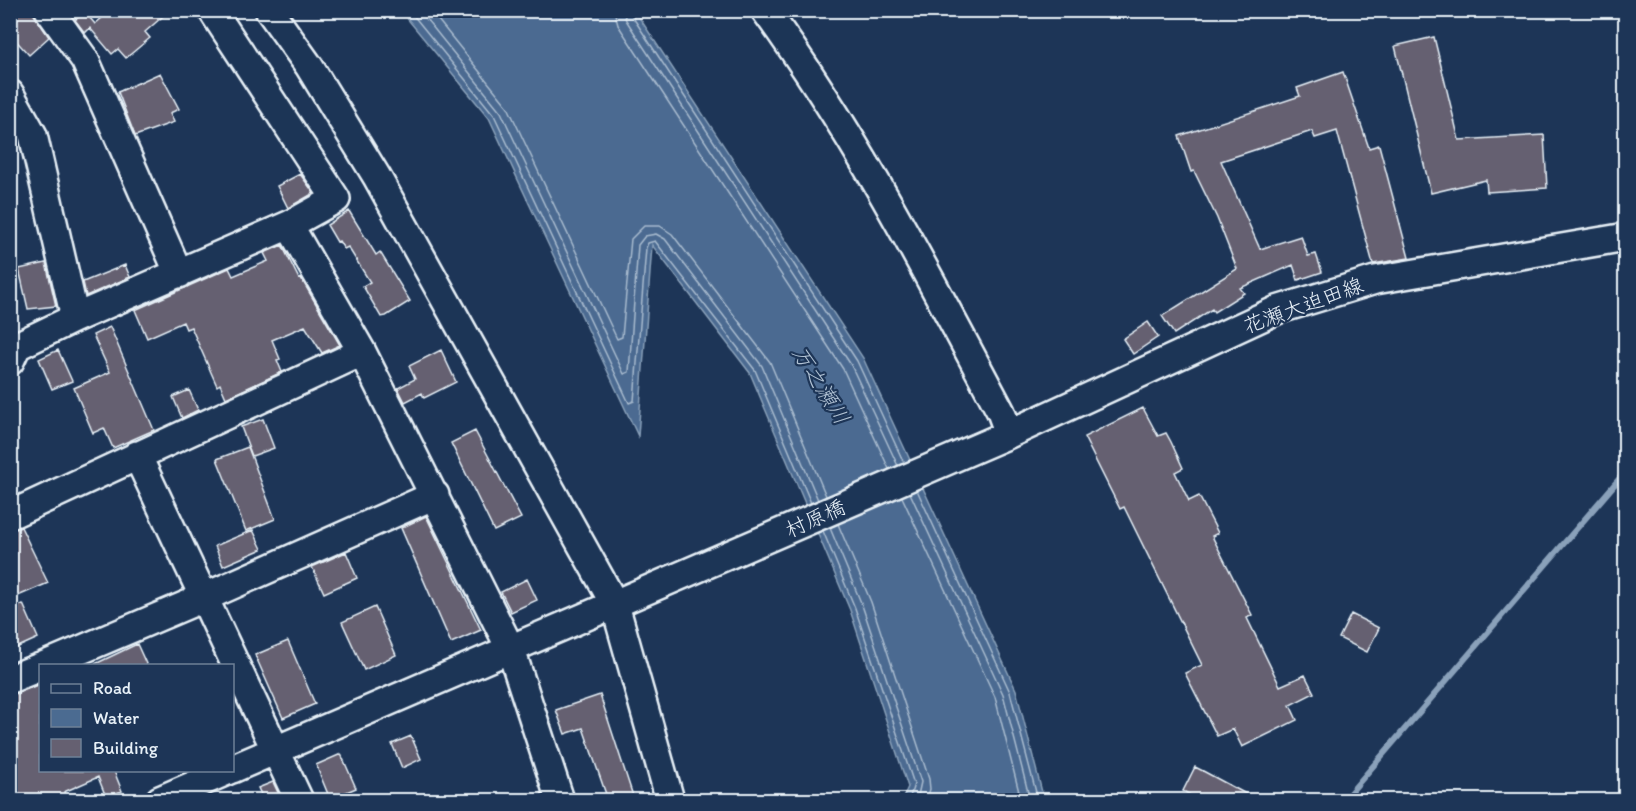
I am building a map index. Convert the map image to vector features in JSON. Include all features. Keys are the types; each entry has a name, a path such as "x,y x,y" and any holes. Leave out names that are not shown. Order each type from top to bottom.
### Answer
{"street":[{"path":"49,10 85,60 179,274"},
{"path":"10,361 17,346 75,318 289,225 336,199 212,10"},
{"path":"269,10 309,66 377,177 623,602 670,801"},
{"path":"765,10 810,72 908,238 1001,412 1004,436"},
{"path":"10,94 33,135 75,318"},
{"path":"289,225 362,352 510,650 560,801"},
{"name":"花瀬大迫田線","path":"1004,436 1277,310 1326,293 1375,280 1626,237"},
{"path":"10,515 362,352"},
{"name":"村原橋","path":"234,769 1004,436"},
{"path":"138,455 299,801"},
{"path":"47,664 203,598 435,495"},
{"path":"10,679 39,667"},
{"name":"村原橋","path":"160,801 226,772"}],"water":[{"name":"万之瀬川","path":"401,11 635,11 863,358 1016,690 1044,800 902,800 908,787 850,610 750,373 652,245 638,436 489,118"}],"building":[{"path":"10,10 31,10 49,37 29,55 10,34"},
{"path":"111,10 170,10 145,32 150,38 126,58 118,49 112,54 90,28 85,33 75,20 85,12 95,24"},
{"path":"1434,37 1459,140 1544,135 1547,188 1487,192 1486,180 1431,193 1395,46"},
{"path":"1343,72 1369,148 1379,145 1409,258 1373,264 1337,131 1315,138 1312,131 1221,161 1260,249 1301,236 1308,256 1316,254 1322,272 1298,280 1293,265 1240,288 1244,293 1214,312 1212,309 1174,334 1162,316 1237,269 1217,218 1194,171 1191,172 1179,136 1300,96 1297,88"},
{"path":"160,73 179,109 170,113 174,122 135,136 118,92"},
{"path":"300,174 314,193 288,208 277,186"},
{"path":"349,211 376,255 380,252 410,301 386,316 381,317 363,286 370,282 348,247 344,249 339,241 337,242 327,225"},
{"path":"282,245 299,279 301,278 340,345 322,353 305,326 272,340 280,359 277,360 282,372 226,398 220,384 217,386 191,327 186,329 183,322 147,338 135,310 229,268 233,276 268,261 264,253"},
{"path":"46,263 56,306 28,309 19,269"},
{"path":"125,265 130,277 86,296 83,282"},
{"path":"1148,322 1158,337 1133,354 1123,339"},
{"path":"110,327 154,430 113,448 104,428 93,433 74,388 110,372 93,335"},
{"path":"58,350 72,381 52,389 39,359"},
{"path":"441,350 456,382 424,398 422,393 405,402 398,388 415,379 409,366"},
{"path":"189,390 198,410 182,418 173,397"},
{"path":"1143,408 1158,436 1166,433 1171,442 1183,468 1175,472 1189,501 1199,496 1218,533 1212,536 1252,615 1247,618 1280,686 1305,675 1314,693 1290,705 1297,720 1242,747 1233,729 1217,736 1185,673 1202,665 1124,507 1120,509 1084,437"},
{"path":"263,419 274,448 252,456 241,427"},
{"path":"475,431 521,518 494,531 451,443"},
{"path":"248,447 275,519 246,531 217,459"},
{"path":"426,516 481,630 451,643 401,528"},
{"path":"21,527 48,583 18,596 10,579 10,530"},
{"path":"253,530 262,549 223,566 215,546"},
{"path":"346,552 357,578 324,593 312,567"},
{"path":"527,579 537,600 511,612 501,592"},
{"path":"23,604 38,638 16,648 10,636 10,610"},
{"path":"375,607 396,655 364,670 342,622"},
{"path":"1351,614 1379,628 1367,652 1339,638"},
{"path":"288,641 315,704 283,718 255,655"},
{"path":"137,644 146,664 95,664"},
{"path":"39,684 39,772 114,772 122,791 106,797 98,777 64,792 68,801 10,801 10,696"},
{"path":"600,695 633,796 620,800 608,800 583,728 565,734 556,710"},
{"path":"411,736 421,759 402,768 392,744"},
{"path":"341,754 356,788 330,799 316,765"},
{"path":"1195,767 1259,801 1201,801 1183,791"},
{"path":"273,782 282,801 264,801 258,788"}],"waterway":[{"path":"1344,800 1626,471"}]}
